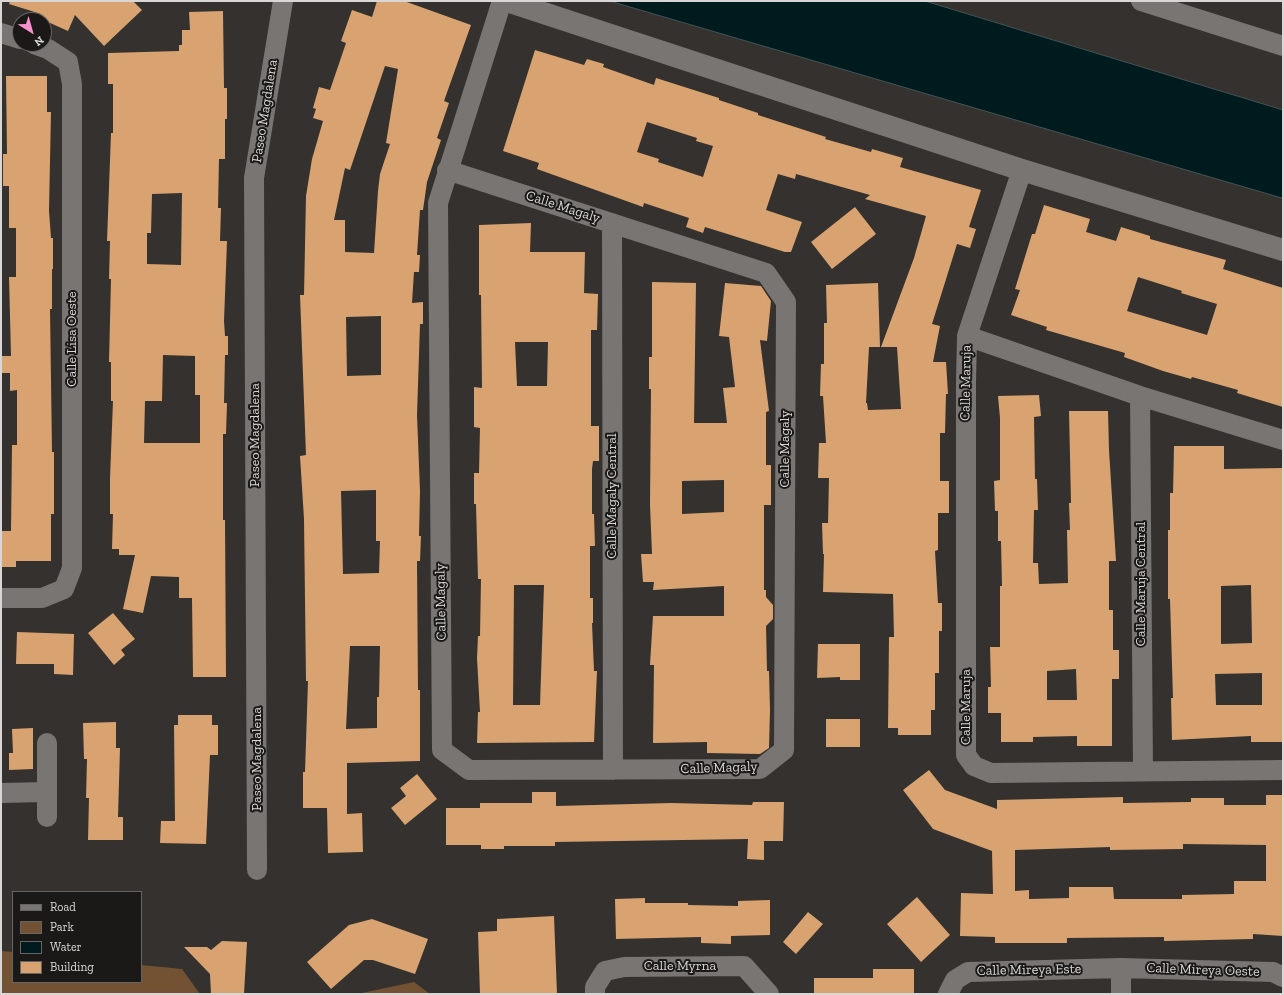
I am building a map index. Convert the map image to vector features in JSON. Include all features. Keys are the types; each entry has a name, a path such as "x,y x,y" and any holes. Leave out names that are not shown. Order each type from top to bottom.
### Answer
{"street":[{"name":"Paseo Magdalena","path":"257,870 254,178 283,1"},
{"name":"Calle Magaly","path":"447,170 766,273 786,302 784,750 760,769 469,770 442,750 438,203 447,170 502,1"},
{"path":"507,1 1022,170 1283,250"},
{"path":"1141,1 1283,46"},
{"path":"1,33 12,36"},
{"name":"Calle Lisa Oeste","path":"1,598 42,598 64,589 72,568 72,84 68,62 52,51"},
{"name":"Calle Maruja","path":"1022,170 967,336 966,755 974,766 991,774 1283,770"},
{"name":"Calle Magaly Central","path":"612,223 613,770"},
{"name":"Calle Maruja","path":"967,336 1140,396 1283,440"},
{"name":"Calle Maruja Central","path":"1140,396 1142,771"},
{"path":"47,743 47,817"},
{"path":"1,793 47,792"},
{"name":"Calle Myrna","path":"595,994 595,987 605,971 624,967 721,966 744,966 769,994"},
{"path":"1121,968 1121,994"},
{"name":"Calle Mireya Oeste","path":"1121,968 1272,972 1283,976"},
{"name":"Calle Mireya Este","path":"948,994 955,980 968,972 1121,968"}],"green space":[{"path":"1,951 12,952 12,983 142,983 142,965 182,969 200,994 1,994"},
{"path":"414,982 430,994 357,994"}],"water":[{"path":"610,1 925,1 1283,110 1283,198"}],"building":[{"path":"10,1 133,1 142,10 104,46 75,15 68,31 52,24 52,12 35,12 9,4"},
{"path":"377,1 404,1 471,25 444,101 449,103 437,138 441,140 427,182 423,210 420,210 417,255 420,255 419,272 414,272 412,303 423,302 423,324 420,324 417,415 420,491 419,536 421,536 420,561 417,561 420,761 347,763 347,814 362,813 363,852 328,853 327,808 303,808 303,772 305,772 308,681 306,681 304,519 300,456 306,455 300,295 304,295 306,196 312,159 323,121 313,118 316,109 313,108 319,87 330,90 346,43 341,41 352,10 372,17","holes":["385,66 398,69 386,143 390,144 380,174 374,253 345,252 345,220 334,220 345,168 350,170","381,316 381,375 347,376 346,317","376,490 376,541 380,541 379,573 343,574 341,491","350,646 380,646 377,728 346,729"]},
{"path":"223,11 224,88 227,88 227,119 225,119 225,159 219,159 218,208 221,208 220,241 227,241 224,321 225,336 228,336 228,355 225,355 224,403 227,403 226,434 223,434 226,677 193,677 192,598 179,598 179,577 151,576 143,613 123,609 135,555 119,555 119,549 112,549 113,514 110,514 113,401 111,401 111,362 109,362 111,279 109,279 110,241 107,241 111,133 113,133 113,84 108,84 108,53 179,51 179,45 182,45 182,30 190,30 189,12","holes":["182,193 181,265 147,264 147,233 151,233 152,194","163,355 195,356 195,395 200,395 200,443 144,443 145,401 162,401"]},
{"path":"535,50 584,65 587,59 604,64 603,67 654,85 656,78 719,98 719,100 758,113 758,115 826,137 825,139 871,152 872,149 903,158 900,167 981,190 969,227 976,229 970,248 957,244 932,324 940,326 933,362 946,362 948,394 946,394 945,433 940,433 940,481 949,481 949,513 938,513 938,550 935,551 938,603 942,603 942,631 939,631 939,673 935,673 935,710 931,710 931,735 898,735 898,728 888,728 889,637 894,637 893,594 823,592 824,554 822,523 828,523 829,478 818,478 819,443 826,443 823,396 820,396 821,364 824,364 824,323 827,323 826,285 878,283 880,347 869,347 866,403 868,410 901,409 897,347 881,347 914,258 926,216 865,199 870,195 796,174 795,179 778,174 766,210 802,222 791,252 785,252 705,227 703,233 686,227 689,218 644,203 643,207 537,169 539,163 503,151","holes":["647,122 697,138 696,141 713,146 703,177 658,162 659,159 637,152"]},
{"path":"6,76 47,76 47,112 51,112 49,211 51,238 53,238 52,309 50,309 52,452 54,452 54,514 51,514 51,561 16,561 16,567 1,567 1,531 11,531 12,445 17,445 17,390 10,391 10,373 1,373 1,356 11,356 9,277 16,277 16,228 9,228 9,186 3,186 3,154 7,154"},
{"path":"1044,205 1090,219 1086,232 1116,241 1121,227 1150,236 1150,239 1226,260 1223,269 1283,288 1283,407 1237,393 1238,390 1192,377 1191,379 1163,371 1124,357 1125,353 1046,330 1047,327 1011,315 1020,290 1015,289 1032,234 1035,234","holes":["1138,277 1182,291 1181,293 1217,304 1207,335 1127,311"]},
{"path":"855,207 876,234 832,269 811,242"},
{"path":"531,223 530,252 585,252 584,293 598,294 597,330 591,330 591,426 599,426 599,461 593,461 592,469 592,514 594,514 595,546 590,546 590,598 593,598 592,623 594,671 597,671 594,742 477,743 478,712 480,712 477,658 478,636 480,636 481,579 478,579 474,473 479,473 480,428 474,427 474,387 482,388 481,295 479,295 479,225","holes":["515,342 548,342 547,386 517,386","514,585 544,585 540,705 513,705"]},
{"path":"652,282 696,283 694,423 727,423 723,388 735,387 729,337 719,336 725,283 761,286 771,301 767,341 760,340 769,411 766,412 766,465 771,465 771,505 764,505 764,590 766,590 766,597 773,605 773,619 766,626 770,710 769,748 760,754 707,753 707,742 653,743 654,665 650,665 653,616 724,616 724,586 653,590 654,582 643,582 641,554 652,554 650,505 651,389 649,389 649,357 652,357","holes":["724,480 724,512 682,514 682,481"]},
{"path":"1039,395 1041,416 1034,417 1035,479 1037,479 1038,510 1034,510 1033,563 1038,563 1039,584 1068,583 1067,530 1070,530 1069,503 1071,503 1069,411 1108,411 1116,561 1109,561 1109,610 1113,610 1113,650 1119,650 1119,679 1112,679 1112,746 1077,746 1077,736 1033,737 1033,742 1001,742 1001,713 988,713 988,687 991,687 990,647 1000,647 1000,586 1002,586 1001,541 998,541 998,511 995,511 994,481 1000,480 1000,418 998,396","holes":["1076,669 1077,700 1047,700 1047,671"]},
{"path":"1174,446 1224,446 1224,469 1283,468 1283,742 1251,742 1251,736 1172,740 1171,698 1173,698 1170,599 1168,599 1168,530 1170,530 1170,493 1173,493","holes":["1251,585 1252,643 1221,644 1221,586","1262,673 1262,705 1216,705 1215,674"]},
{"path":"113,613 135,639 121,650 125,655 114,665 88,633"},
{"path":"17,632 74,634 73,675 54,674 54,664 16,664"},
{"path":"818,644 860,644 860,680 840,680 840,677 817,678"},
{"path":"178,715 212,715 212,725 218,725 218,755 210,755 206,844 160,843 161,821 175,821 174,725 178,725"},
{"path":"826,719 860,719 860,747 826,747"},
{"path":"116,722 116,748 120,748 118,817 123,817 123,840 88,840 89,798 86,798 87,759 84,759 83,723"},
{"path":"33,728 33,769 9,770 9,753 13,753 12,729"},
{"path":"929,770 945,790 997,809 997,800 1123,797 1123,803 1191,802 1191,798 1224,798 1224,805 1266,805 1266,795 1283,795 1283,936 1253,934 1253,939 1164,941 1164,937 1067,938 1067,943 995,943 995,937 960,936 961,893 993,894 992,851 933,829 903,790","holes":["1183,844 1266,845 1266,881 1234,881 1234,894 1182,895 1182,899 1114,899 1113,887 1069,887 1069,898 1029,899 1029,890 1015,891 1015,850 1110,847 1110,850 1183,849"]},
{"path":"417,774 437,799 405,825 391,808 406,796 400,788"},
{"path":"532,792 556,792 556,806 671,803 752,805 753,802 784,802 783,841 764,841 764,860 747,859 748,839 555,842 555,846 504,846 504,849 481,849 481,845 446,845 446,808 480,808 480,803 532,803"},
{"path":"917,897 950,935 921,962 887,924"},
{"path":"645,898 645,903 688,903 688,905 738,906 738,901 770,900 770,935 731,936 731,944 701,943 701,937 616,939 615,899"},
{"path":"808,912 823,924 796,954 783,942"},
{"path":"554,916 557,994 480,994 478,932 497,931 497,919"},
{"path":"372,919 428,939 415,974 373,960 364,960 331,989 307,962 349,925"},
{"path":"222,941 247,942 244,994 211,994 210,974 184,947 207,947 211,950"},
{"path":"873,969 914,969 914,994 814,994 814,978 873,978"}]}
